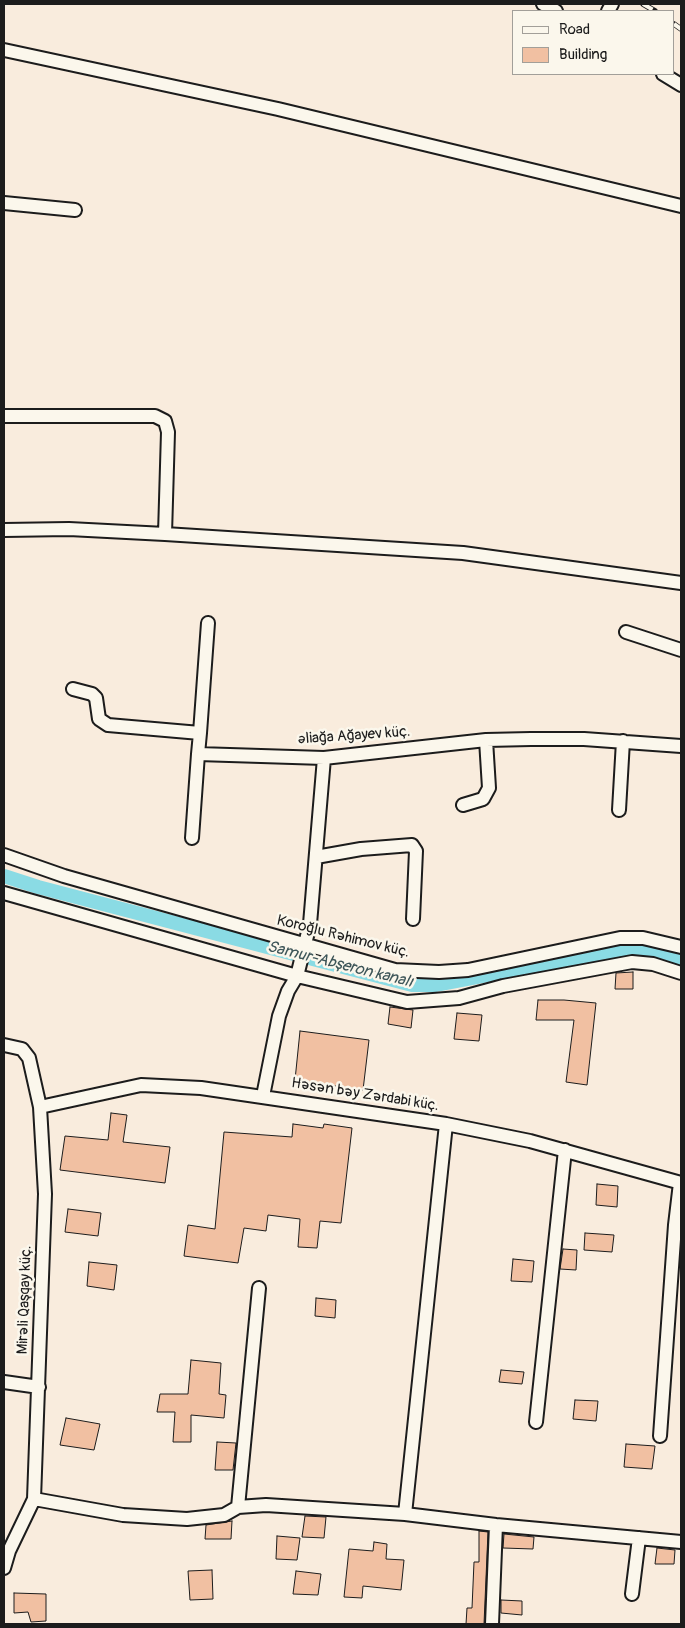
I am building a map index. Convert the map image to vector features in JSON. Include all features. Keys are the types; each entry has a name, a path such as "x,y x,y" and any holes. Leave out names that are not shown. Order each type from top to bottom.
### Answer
{"street":[{"path":"543,4 554,10"},
{"path":"4,50 278,108 681,206"},
{"path":"664,75 681,85"},
{"path":"4,203 75,210"},
{"path":"4,416 155,416 165,421 168,432 165,534"},
{"path":"4,530 69,529 463,553 681,583"},
{"path":"192,838 208,623"},
{"path":"626,632 681,650"},
{"path":"74,689 92,694 96,698 99,719 108,725 200,733"},
{"path":"463,805 483,800 489,788 486,740"},
{"name":"Əliağa Ağayev küç.","path":"198,754 324,758 486,740 623,741 681,746"},
{"path":"619,810 623,741"},
{"path":"263,1096 279,1016 288,991 297,976 306,945 313,902 324,758"},
{"path":"316,857 408,843 412,844 416,851 413,919"},
{"name":"Koroğlu Rəhimov küç.","path":"4,855 64,876 395,970 439,972 468,970 620,938 643,938 681,947"},
{"path":"4,893 36,904 297,976 407,1002 460,998 503,986 632,962 653,964 681,973"},
{"name":"Mirəli Qaşqay küç.","path":"4,1044 22,1049 29,1058 40,1107 45,1194 34,1499 9,1551 4,1568"},
{"name":"Həsən bəy Zərdabi küç.","path":"40,1107 141,1085 166,1084 263,1096 446,1124 565,1150 680,1183"},
{"path":"405,1514 446,1124"},
{"path":"536,1422 565,1150"},
{"path":"660,1436 675,1224 680,1183"},
{"path":"238,1507 259,1288"},
{"path":"4,1382 39,1387"},
{"path":"34,1499 123,1515 187,1519 224,1515 238,1507 266,1505 405,1514 496,1525 681,1542"},
{"path":"492,1624 496,1525"},
{"path":"632,1594 639,1538"}],"building":[{"path":"633,972 633,989 615,989 616,973"},
{"path":"538,1000 596,1003 587,1085 566,1082 574,1020 536,1020"},
{"path":"390,1007 413,1010 411,1028 388,1024"},
{"path":"457,1013 482,1015 479,1041 454,1039"},
{"path":"300,1031 369,1040 363,1090 295,1080"},
{"path":"111,1113 127,1115 123,1142 170,1147 165,1183 60,1170 65,1136 108,1140"},
{"path":"293,1124 323,1128 324,1124 352,1128 341,1223 320,1221 317,1248 298,1247 300,1219 268,1215 266,1231 244,1228 238,1263 184,1256 188,1225 215,1229 224,1132 292,1137"},
{"path":"597,1184 618,1186 617,1207 596,1205"},
{"path":"68,1209 101,1213 98,1236 65,1232"},
{"path":"585,1233 614,1235 612,1252 584,1250"},
{"path":"563,1249 577,1250 576,1270 560,1269"},
{"path":"513,1259 534,1261 532,1282 511,1281"},
{"path":"89,1262 117,1265 114,1290 87,1286"},
{"path":"316,1298 336,1300 335,1318 315,1316"},
{"path":"191,1360 221,1363 219,1394 226,1395 224,1418 191,1415 191,1442 173,1442 175,1412 157,1412 160,1394 188,1394"},
{"path":"501,1370 524,1372 522,1384 499,1382"},
{"path":"575,1400 598,1401 596,1421 573,1419"},
{"path":"66,1418 100,1424 94,1450 60,1445"},
{"path":"217,1442 236,1443 233,1470 215,1470"},
{"path":"626,1444 655,1446 652,1469 624,1467"},
{"path":"305,1516 326,1517 324,1538 302,1537"},
{"path":"232,1521 231,1539 205,1539 206,1525"},
{"path":"479,1531 488,1532 484,1624 466,1624 467,1608 472,1608 474,1562 479,1562"},
{"path":"504,1534 534,1537 533,1549 503,1548"},
{"path":"277,1536 300,1538 297,1560 276,1559"},
{"path":"374,1542 387,1544 386,1559 404,1560 401,1590 363,1586 362,1598 344,1597 349,1549 373,1551"},
{"path":"657,1548 675,1550 674,1564 655,1564"},
{"path":"212,1570 213,1599 190,1600 188,1571"},
{"path":"296,1571 321,1574 318,1595 293,1594"},
{"path":"14,1593 46,1594 46,1621 31,1622 28,1612 14,1613"},
{"path":"501,1600 522,1601 522,1615 501,1613"}],"waterway":[{"name":"Samur-Abşeron kanalı","path":"4,876 38,887 412,985 435,985 618,950 641,949 681,960"}],"railway":[{"path":"643,4 653,10"},
{"path":"675,25 681,29"}]}
